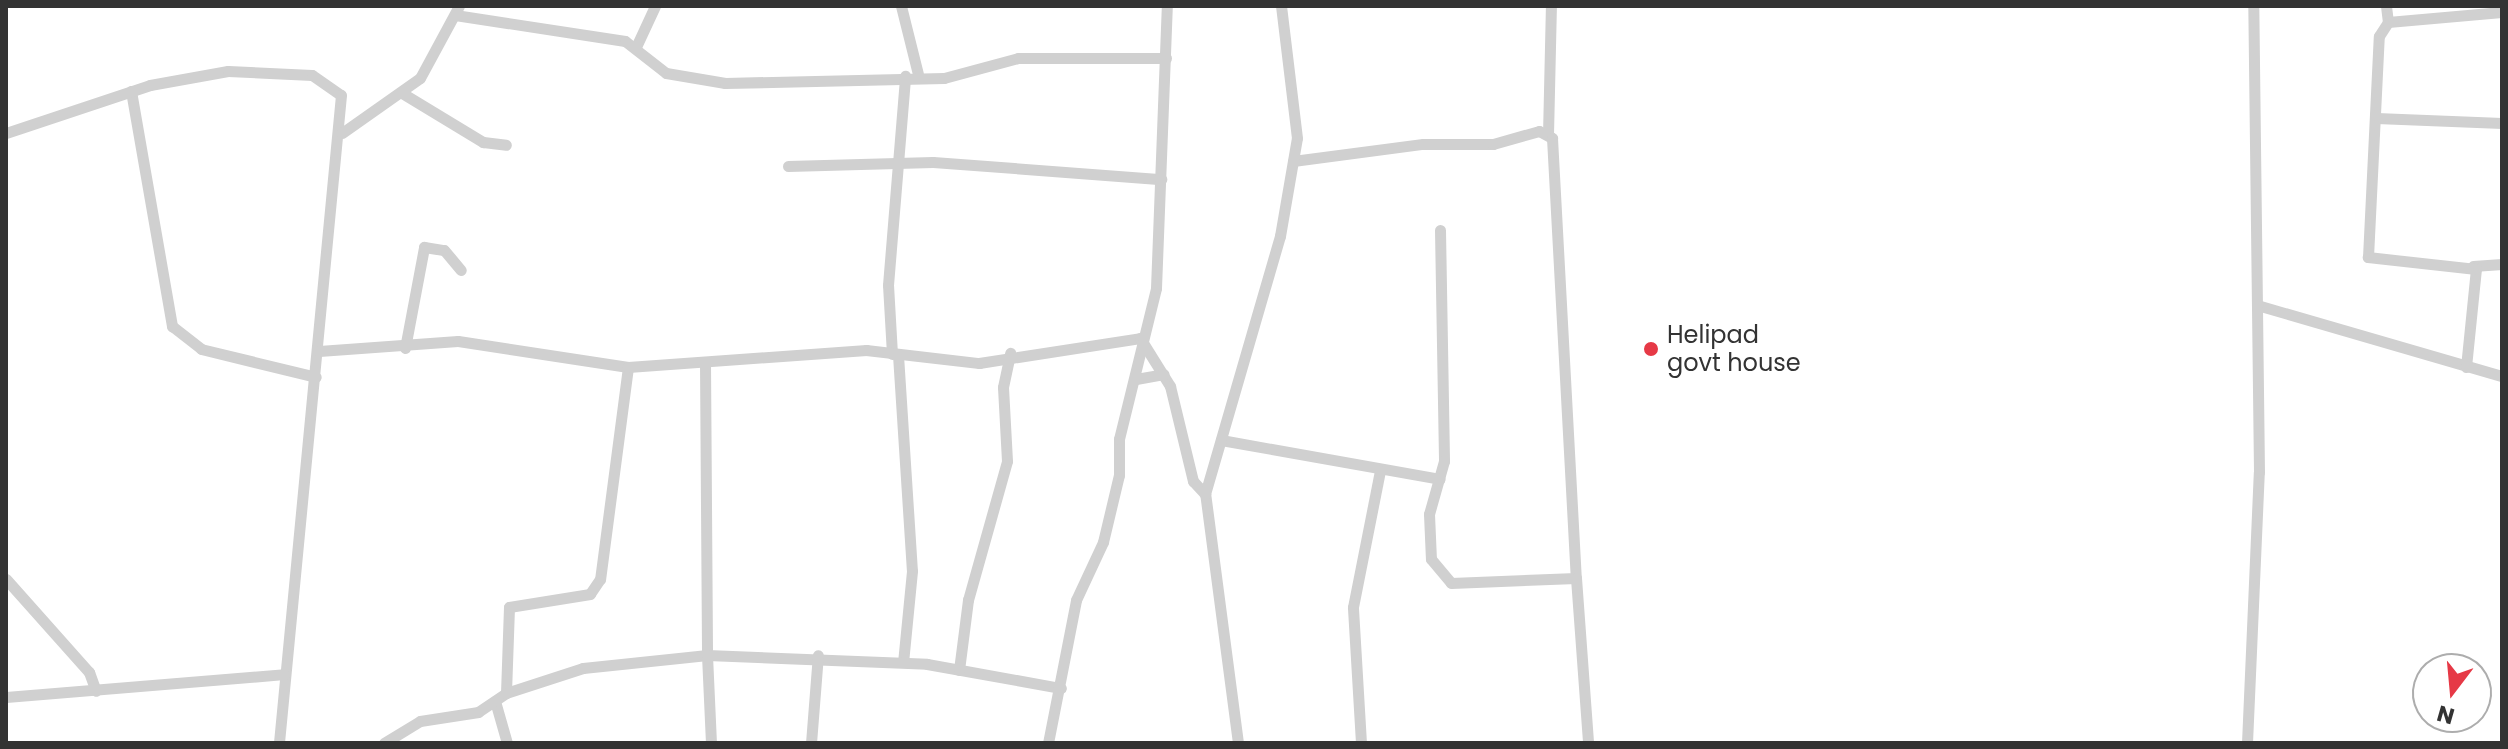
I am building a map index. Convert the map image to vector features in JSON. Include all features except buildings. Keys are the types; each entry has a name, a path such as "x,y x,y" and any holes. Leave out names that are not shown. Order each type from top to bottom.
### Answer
{"street":[{"path":"636,47 655,6"},
{"path":"898,95 910,75 901,6"},
{"path":"1048,743 1076,600 1103,542 1136,379 1140,338 1156,288 1167,6"},
{"path":"1238,743 1205,494 1280,236 1293,161 1299,122 1281,6"},
{"path":"1551,6 1548,135 1557,166 1576,578 1588,743"},
{"path":"2247,743 2259,472 2253,6"},
{"path":"2386,6 2388,22 2379,36 2368,259 2473,266 2502,264"},
{"path":"342,133 402,93 432,64 457,10 568,29 636,47 656,69 718,82 910,75 944,78 1018,58 1166,58"},
{"path":"2388,22 2502,12"},
{"path":"6,133 131,91 228,71 312,75 338,88 342,133 279,743"},
{"path":"891,78 898,95 898,164 888,285 912,571 903,662"},
{"path":"131,91 172,326 201,349 316,377"},
{"path":"402,93 483,142 506,145"},
{"path":"2376,118 2502,123"},
{"path":"1293,161 1548,135"},
{"path":"788,166 898,164 1161,179"},
{"path":"1440,230 1446,350 1440,479 1428,539 1443,580 1576,578"},
{"path":"405,348 415,324 424,247 444,250 461,270"},
{"path":"2466,367 2478,281 2473,266"},
{"path":"2257,305 2502,376"},
{"path":"415,324 431,341"},
{"path":"319,351 405,348 431,341 628,367 866,350 979,363 1010,353 1140,338"},
{"path":"1140,338 1164,374 1193,481 1205,494"},
{"path":"959,670 968,600 1007,461 1003,387 1010,353"},
{"path":"705,362 707,655 711,743"},
{"path":"506,693 509,607 590,594 600,579 628,367"},
{"path":"1136,379 1164,374"},
{"path":"1221,440 1380,471 1440,479"},
{"path":"1361,743 1353,597 1380,471"},
{"path":"6,579 89,672 96,691"},
{"path":"384,743 420,721 468,715 506,693 610,662 707,655 818,655 903,662 1061,688"},
{"path":"811,743 818,655"},
{"path":"6,697 284,674"},
{"path":"495,701 507,743"}],"place":[{"name":"Helipad govt house","path":"1651,349"}]}
